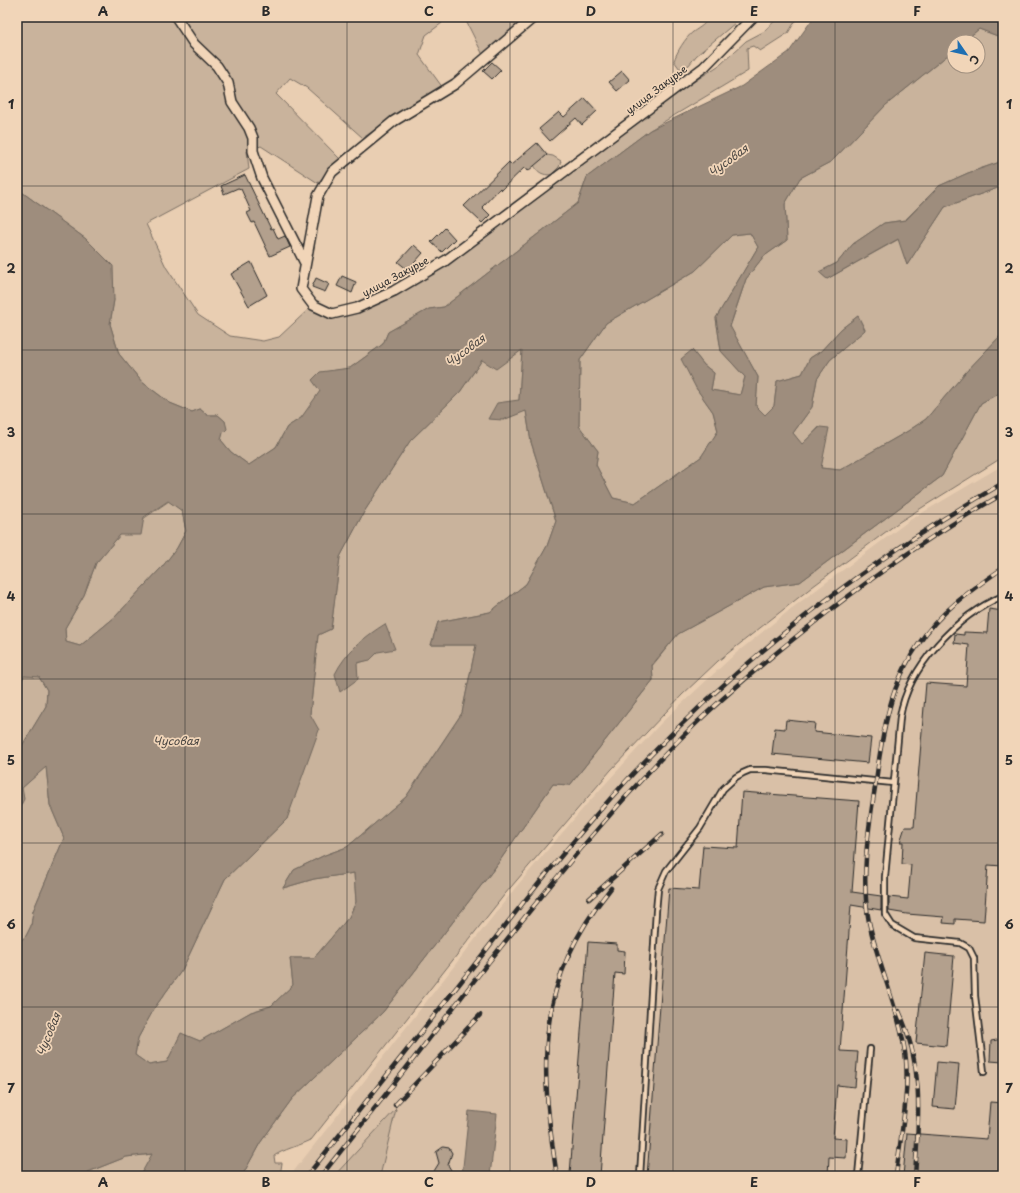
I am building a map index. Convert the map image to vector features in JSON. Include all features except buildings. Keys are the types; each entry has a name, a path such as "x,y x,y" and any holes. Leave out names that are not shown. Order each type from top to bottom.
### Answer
{"street":[{"path":"176,17 194,44 218,66 228,83 232,102 250,128 253,138 253,151 262,178 305,263"},
{"name":"улица Закурье","path":"534,17 455,84 394,121 332,172 318,196 301,289 313,305 332,314 357,308 394,291 445,261 704,67 753,17"}],"lane":[{"path":"984,1072 975,996 972,952 965,944 923,940 906,935 892,925 885,914 884,877 902,703 912,681 946,635 961,620 987,603 1003,596"},
{"path":"640,1176 658,889 671,862 697,832 724,789 736,777 750,770 766,770 893,783"},
{"path":"858,1176 870,1049"}],"shaded area":[{"path":"17,17 437,17 442,23 426,35 419,55 443,88 399,113 363,138 307,88 290,78 276,94 341,160 327,172 318,183 261,146 247,151 249,169 146,224 166,267 198,315 230,336 263,341 279,337 310,308 329,318 355,311 436,269 675,94 721,64 746,41 763,32 779,17 798,17 788,33 760,51 753,46 747,48 748,71 650,130 587,177 578,203 444,307 429,309 388,332 383,344 350,368 320,373 320,392 316,400 301,418 287,427 276,447 249,465 231,452 221,440 225,421 218,415 207,415 200,409 192,412 170,403 142,382 119,354 110,324 114,300 86,239 19,190 17,182"},
{"path":"464,17 528,17 483,55"},
{"path":"709,17 742,17 696,56 689,65 680,69 674,61 684,41 690,34 704,24"},
{"path":"979,29 1003,38 1003,161 968,173 939,186 905,220 884,223 853,244 837,263 819,272 827,279 899,239 907,265 945,207 1003,186 1003,333 965,373 926,419 840,470 821,468 819,427 802,445 793,433 812,407 817,379 830,360 865,330 858,316 841,329 821,351 810,358 802,374 777,381 774,406 765,415 756,406 758,377 730,327 746,279 763,257 787,240 785,204 800,178 832,161 886,105 946,56 946,74 986,74 986,34 973,34"},
{"path":"547,155 553,156 561,161 559,167 551,175 541,173 534,165"},
{"path":"750,233 758,247 716,318 721,351 745,377 740,395 711,390 714,373 704,365 692,350 696,388 713,412 718,431 701,457 635,503 613,498 596,465 598,451 579,426 580,360 606,323 695,271 732,235"},
{"path":"522,349 519,400 503,420 526,410 531,442 556,521 547,546 526,584 490,612 438,622 431,645 476,645 462,713 406,797 347,847 325,855 294,870 283,888 314,879 354,873 356,902 349,917 314,958 290,958 293,985 271,1006 251,1012 200,1041 181,1034 167,1062 149,1065 135,1055 138,1038 155,1007 182,970 225,879 287,819 310,714 318,635 331,629 340,557 364,512 410,441 460,392 482,360","holes":["390,633 374,656 357,663"]},
{"path":"1003,391 1003,457 899,522 812,587 718,661 682,695 611,770 505,894 311,1140 274,1156 275,1163 282,1163 280,1176 242,1176 260,1143 292,1099 383,1012 494,869 553,784 570,785 653,680 652,666 678,634 764,587 800,582 942,476 981,403"},
{"path":"1003,465 1003,1176 290,1176 516,887 586,805 662,722 735,654 796,605 910,520"},
{"path":"169,501 182,511 186,531 177,548 162,567 115,617 80,646 66,642 65,628 84,595 96,563 120,535"},
{"path":"23,676 39,677 47,690 46,706 17,754 17,689"},
{"path":"46,766 50,805 64,838 33,911 31,926 26,936 17,944 17,808 18,809 22,788"},
{"path":"396,1109 380,1176 334,1176"},
{"path":"153,1154 140,1176 86,1176 88,1172 126,1157"}],"water":[{"name":"Чусовая","path":"814,17 1003,17 1003,38 979,29 973,34 946,34 946,56 886,105 832,161 800,178 785,204 787,240 763,257 746,279 730,326 758,377 756,406 765,415 774,406 777,381 802,374 810,358 821,351 841,329 858,316 865,330 830,360 817,379 812,407 793,433 802,444 820,427 829,428 821,468 840,470 926,419 965,373 1003,333 1003,391 981,403 942,476 800,582 764,587 678,634 652,665 653,680 570,785 553,784 494,869 383,1012 292,1099 260,1143 242,1176 140,1176 152,1154 126,1157 88,1172 86,1176 17,1176 17,944 26,936 31,926 33,911 64,838 50,805 46,767 22,788 24,799 19,809 17,808 17,754 46,706 47,690 39,677 24,676 17,689 17,182 19,190 86,239 113,266 114,300 110,324 119,354 142,382 170,403 192,412 200,409 207,415 218,415 225,421 227,429 223,433 221,440 231,452 249,465 276,447 287,427 301,418 320,391 312,380 320,372 350,368 383,344 388,332 429,309 444,307 578,203 587,177 650,130 742,86 789,52","holes":["750,233 758,247 716,318 721,351 745,377 740,395 711,390 714,373 704,365 692,350 681,359 696,388 713,412 718,431 701,457 635,503 613,498 596,465 598,451 579,426 580,360 606,323 695,271 732,235","522,350 519,400 497,403 488,419 503,420 526,411 531,442 556,521 547,546 526,584 490,612 438,622 431,645 476,645 462,713 406,797 347,847 325,855 294,870 283,888 314,879 354,873 356,902 349,917 314,958 290,958 293,985 271,1006 251,1012 200,1041 181,1033 167,1062 149,1065 135,1055 138,1038 155,1007 182,970 225,879 287,819 319,730 310,714 318,635 331,629 340,557 364,512 410,441 460,392 482,360 496,369","168,501 182,511 186,531 177,548 162,567 115,617 80,646 66,642 65,628 84,595 96,563 120,535 141,535 144,517"]},
{"path":"1003,161 1003,186 945,207 907,265 898,239 827,279 819,272 837,263 853,244 884,223 906,220 939,186 968,173"},
{"path":"385,624 395,649 378,652 370,660 357,663 358,679 340,692 335,674 339,666 356,646"},
{"path":"469,1111 497,1114 490,1176 462,1176"}],"railway":[{"path":"307,1176 561,856 643,763 683,723 768,646 813,610 906,543 1003,483"},
{"path":"321,1176 555,879 629,793 681,738 715,705 751,674 846,598 934,536 1003,494"},
{"path":"896,1176 905,1103 907,1074 906,1060 900,1025 873,939 866,905 865,887 868,833 881,746 888,712 895,690 905,667 926,633 956,602 1003,568"},
{"path":"589,899 662,834"},
{"path":"557,1176 547,1097 546,1060 549,1025 556,991 568,957 586,923 611,888"},
{"path":"899,1011 913,1052 918,1092 918,1133 915,1176"},
{"path":"395,1105 480,1015"}]}
